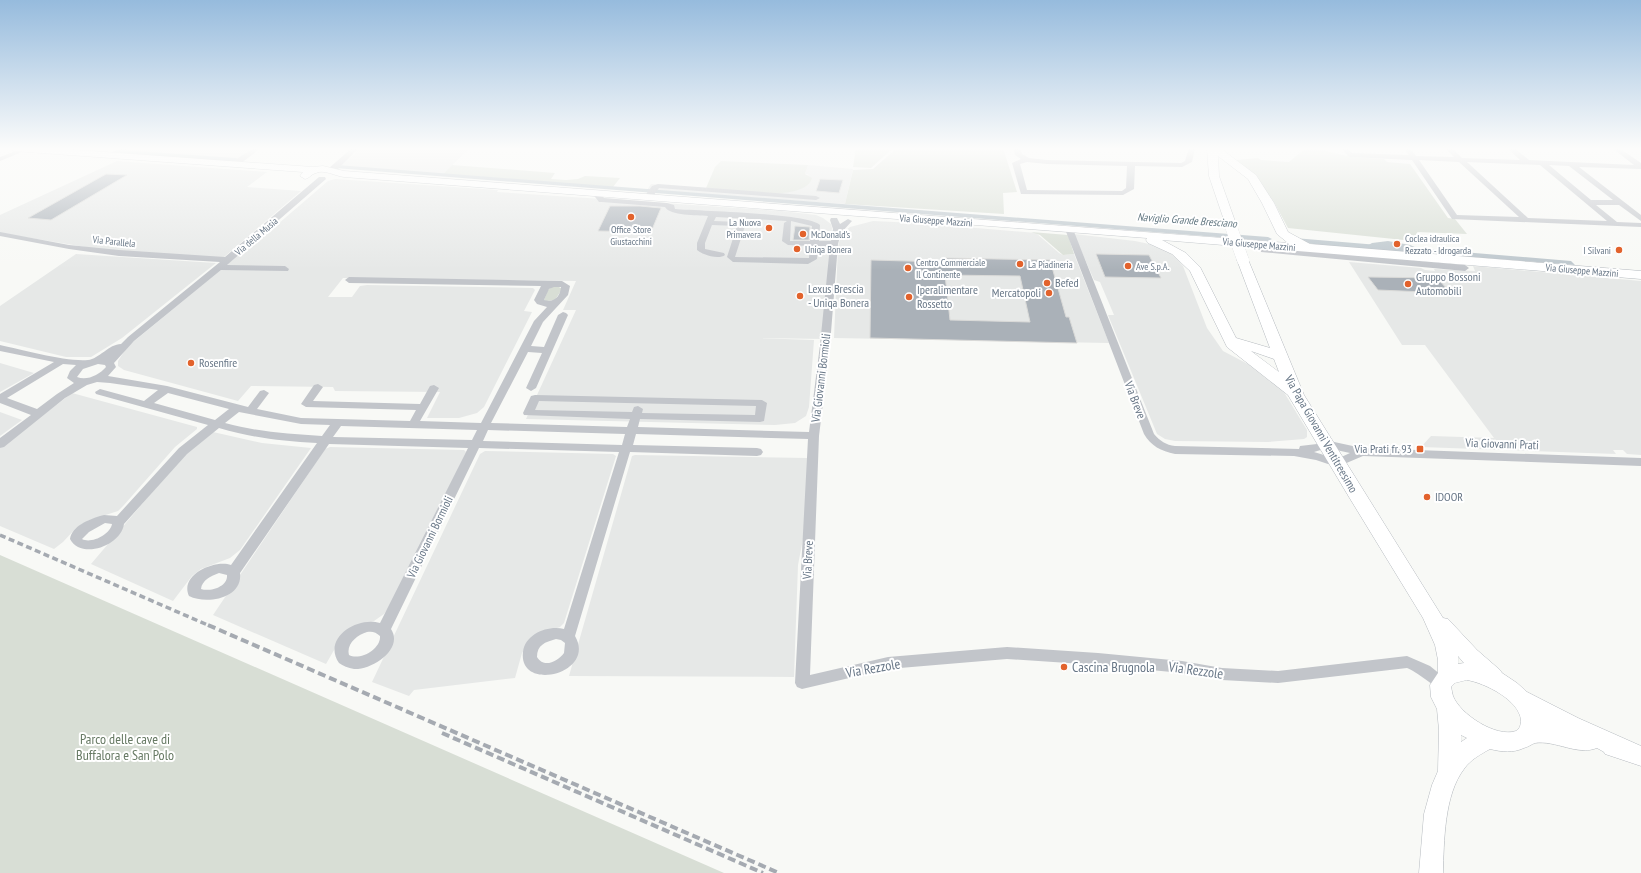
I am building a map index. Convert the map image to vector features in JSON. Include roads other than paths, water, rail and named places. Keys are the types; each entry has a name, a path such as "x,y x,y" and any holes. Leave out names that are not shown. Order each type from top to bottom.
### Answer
{"street":[{"name":"Via della Musia","path":"91,363 131,339 220,267 310,189"},
{"path":"539,189 596,193 651,193 708,201 813,212 843,217"},
{"path":"651,193 656,189"},
{"path":"696,189 816,198"},
{"path":"1023,189 1024,192 1123,193 1130,189"},
{"name":"Via Papa Giovanni Ventitreesimo","path":"1219,189 1243,260 1272,332 1280,358 1296,395 1432,615 1445,645 1448,660 1445,679"},
{"path":"1259,189 1275,215 1283,234 1297,243 1319,249"},
{"path":"1435,189 1455,217 1641,225"},
{"path":"1493,189 1526,220"},
{"path":"1573,189 1615,224"},
{"path":"1602,189 1641,219"},
{"path":"596,193 602,200 667,205 671,207 670,209 673,211 708,216 785,221 800,220 812,222 815,224 813,259 810,261 735,260 731,258 741,226 708,216"},
{"path":"708,201 708,216 701,243 701,250 708,254 721,254"},
{"path":"1589,202 1620,203"},
{"name":"Via Giuseppe Mazzini","path":"843,217 876,216 1125,233 1254,246 1319,249 1459,266 1641,275"},
{"name":"Via Giovanni Bormioli","path":"90,380 112,379 140,383 236,408 301,421 485,425 814,436 825,345 834,244 843,217"},
{"path":"785,221 786,242 834,244"},
{"name":"Via Breve","path":"1069,229 1152,440 1166,449 1175,450 1289,452"},
{"path":"1125,233 1150,239 1172,248 1186,258 1196,270 1232,344 1276,377 1296,395"},
{"name":"Via Parallela","path":"0,234 69,247 119,253 227,260"},
{"path":"1254,246 1271,242 1283,234"},
{"path":"1196,270 1195,260 1199,252 1211,246 1254,246 1412,260"},
{"name":"Via della Musia","path":"220,267 285,269"},
{"path":"350,280 545,285"},
{"name":"Via Giovanni Bormioli","path":"384,629 485,425 539,322 555,304 561,300 567,288 562,284 545,285 539,300 539,322"},
{"path":"540,302 544,304 555,304"},
{"path":"531,388 563,315"},
{"path":"1225,332 1250,341 1264,339 1272,332"},
{"path":"1225,332 1241,344 1269,352 1280,358"},
{"name":"Via della Musia","path":"0,444 61,396 106,373 110,365 131,339"},
{"path":"0,348 69,362 91,363"},
{"path":"525,349 548,350"},
{"path":"1240,350 1262,359 1280,358"},
{"path":"40,356 58,364 73,376 90,380"},
{"name":"Via della Musia","path":"61,396 80,367 102,361 110,365"},
{"path":"0,398 58,364"},
{"name":"Via Giovanni Bormioli","path":"110,365 121,374 140,383"},
{"path":"318,386 306,404 423,407"},
{"path":"414,424 434,388"},
{"path":"145,405 167,389"},
{"path":"100,392 216,424 275,438 757,452"},
{"path":"250,411 264,393"},
{"path":"0,398 39,414"},
{"path":"535,398 640,400 762,403 760,418 528,413 535,398"},
{"path":"568,637 640,400"},
{"path":"118,523 183,451 236,408"},
{"path":"233,572 338,422"},
{"name":"Via Breve","path":"802,683 814,436"},
{"name":"Via Giovanni Prati","path":"1289,452 1320,447 1326,444 1362,452 1641,462"},
{"path":"1289,452 1326,457 1337,463"},
{"name":"Via Giovanni Prati","path":"1337,463 1362,452"},
{"name":"Via Papa Giovanni Ventitreesimo","path":"1432,615 1470,656 1502,683"},
{"name":"Via Rezzole","path":"802,683 888,663 1007,653 1182,667 1222,674 1278,677 1407,662 1445,679"},
{"path":"1449,773 1450,730 1448,710 1441,696 1445,679 1456,672 1467,671 1490,677 1502,683 1520,698 1570,725 1632,753"},
{"path":"1448,710 1466,726 1489,738 1502,741 1513,741 1523,739 1529,734 1532,726 1527,708 1520,698"},
{"path":"1529,734 1574,737 1632,753"},
{"path":"1432,873 1435,819 1438,803 1449,773 1456,762 1466,753 1489,738"}],"waterway":[{"name":"Naviglio Grande Bresciano","path":"618,189 1268,239"},
{"path":"1369,247 1381,244 1394,244 1420,251"}],"railway":[{"path":"0,535 210,626"},
{"path":"208,625 779,873"},
{"path":"442,733 763,873"}],"place":[{"name":"Office Store Giustacchini","path":"631,217"},
{"name":"La Nuova Primavera","path":"769,228"},
{"name":"McDonald's","path":"803,234"},
{"name":"Coclea idraulica Rezzato - Idrogarda","path":"1397,244"},
{"name":"Uniqa Bonera","path":"797,249"},
{"name":"I Silvani","path":"1619,250"},
{"name":"La Piadineria","path":"1020,264"},
{"name":"Ave S.p.A.","path":"1128,266"},
{"name":"Centro Commerciale Il Continente","path":"908,268"},
{"name":"Befed","path":"1047,283"},
{"name":"Gruppo Bossoni Automobili","path":"1408,284"},
{"name":"Mercatopoli","path":"1049,293"},
{"name":"Lexus Brescia - Uniqa Bonera","path":"800,296"},
{"name":"Iperalimentare Rossetto","path":"909,297"},
{"name":"Rosenfire","path":"191,363"},
{"name":"Via Prati fr. 93","path":"1420,449"},
{"name":"IDOOR","path":"1427,497"},
{"name":"Cascina Brugnola","path":"1064,667"}],"park label":[{"name":"Parco delle cave di Buffalora e San Polo","path":"125,748"}]}
